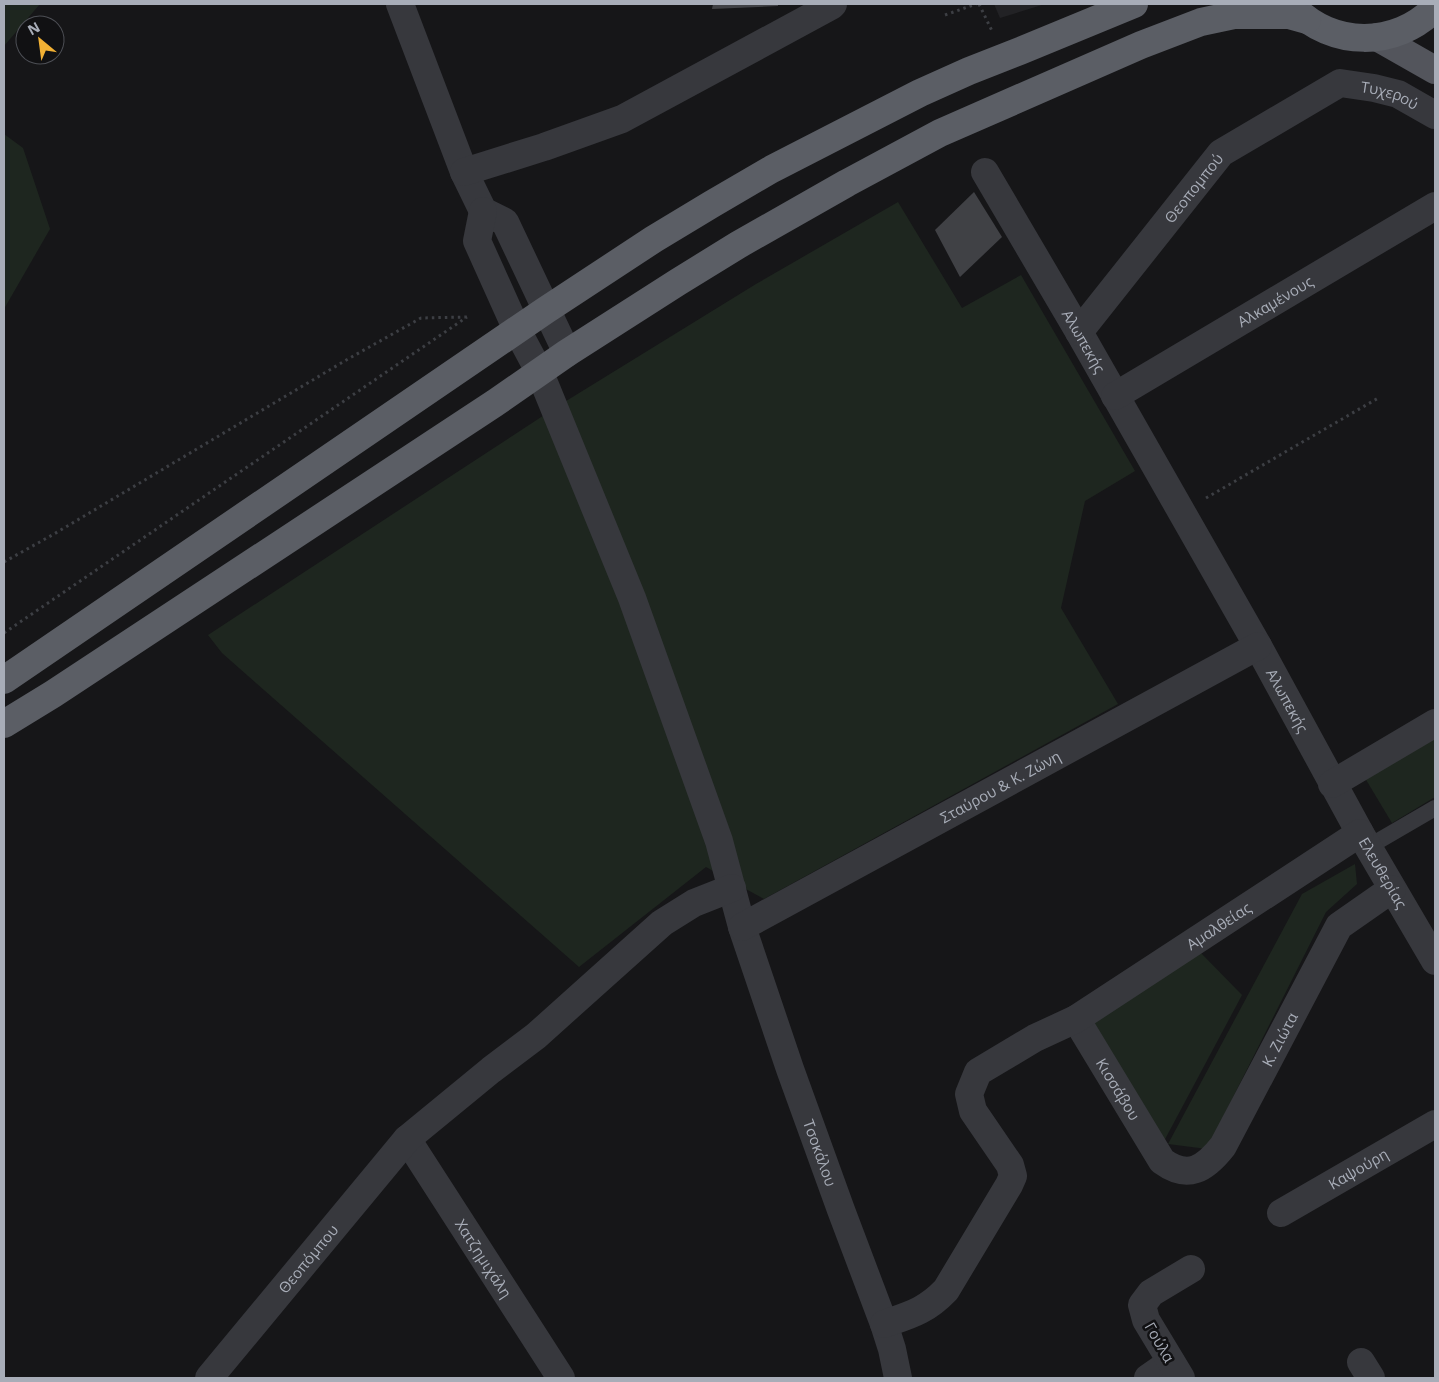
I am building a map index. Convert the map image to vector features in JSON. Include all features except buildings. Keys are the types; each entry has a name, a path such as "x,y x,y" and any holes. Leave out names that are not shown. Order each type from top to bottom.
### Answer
{"highway":[{"path":"4,680 546,310 654,239 712,204 780,165 952,78 1134,4"},
{"path":"4,724 678,282 793,212 940,133 1141,45 1201,22 1234,15 1288,15 1299,12 1322,29 1340,35 1358,38 1377,38 1411,27 1428,16 1435,8"}],"main road":[{"path":"1377,38 1435,70"}],"street":[{"path":"400,4 464,172 483,211 505,222 567,353"},
{"path":"464,172 544,147 622,119 833,4"},
{"name":"Τυχερού","path":"1340,83 1398,94 1435,115"},
{"name":"Θεοπομπού","path":"1078,332 1221,153 1340,83"},
{"name":"Αλωπεκής","path":"986,172 1258,646 1332,784"},
{"name":"Αλκαμένους","path":"1115,396 1435,206"},
{"name":"Τσοκάλου","path":"483,211 477,241 517,330 540,373 632,598 719,840 742,926 822,1159 884,1324 898,1378"},
{"name":"Σταύρου & Κ. Ζώνη","path":"742,926 1258,646"},
{"path":"1332,784 1435,723"},
{"name":"Ελευθερίας","path":"1332,784 1435,961"},
{"name":"Αμαλθείας","path":"884,1324 917,1313 935,1301 946,1290 1009,1185 1012,1176 1010,1165 973,1111 969,1094 978,1072 1035,1038 1076,1019 1364,840"},
{"name":"Θεοπόμπου","path":"209,1378 407,1139 483,1076 536,1036 662,923 694,903 732,888"},
{"name":"Κ. Ζιώτα","path":"1162,1161 1171,1168 1183,1172 1195,1170 1216,1156 1339,926 1392,889"},
{"name":"Κισσάβου","path":"1076,1019 1162,1161"},
{"name":"Καψούρη","path":"1281,1213 1435,1124"},
{"name":"Χατζημιχάλη","path":"407,1139 561,1378"},
{"name":"Γούλα","path":"1176,1370 1146,1320 1142,1305 1150,1293 1191,1269"},
{"path":"1148,1378 1176,1370"}],"lane":[{"path":"1364,840 1435,808"}],"path":[{"path":"945,16 978,4 994,37"},
{"path":"4,562 348,358 420,318 467,316 4,633"},
{"path":"1182,512 1380,397"}],"shaded area":[{"path":"4,4 40,4 31,15 15,15 15,33 4,46"},
{"path":"994,4 1045,4 1000,18"},
{"path":"4,134 23,148 50,229 4,309"},
{"path":"898,202 962,308 1021,275 1135,471 1085,501 1061,608 1118,704 764,899 706,867 579,967 222,653 208,635 558,406 756,284"},
{"path":"1435,736 1435,797 1392,823 1365,778"},
{"path":"1355,864 1357,884 1326,912 1207,1149 1168,1144 1302,894"},
{"path":"1196,948 1242,995 1163,1143 1090,1016"}]}
